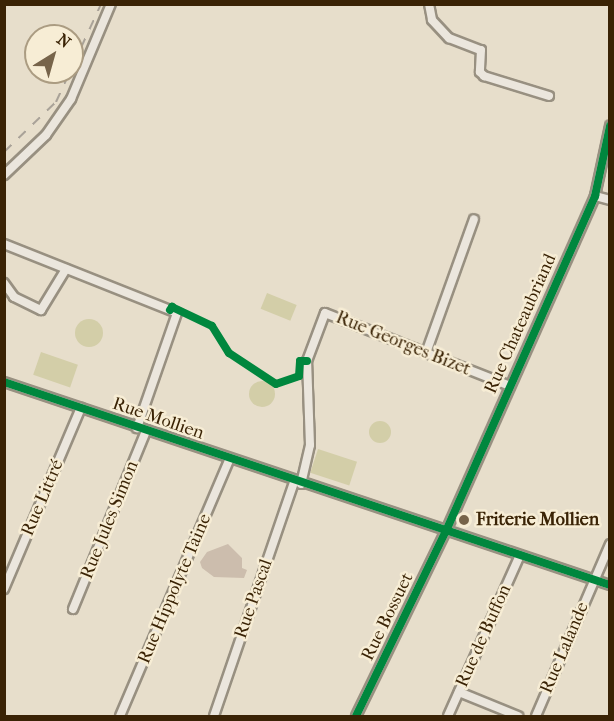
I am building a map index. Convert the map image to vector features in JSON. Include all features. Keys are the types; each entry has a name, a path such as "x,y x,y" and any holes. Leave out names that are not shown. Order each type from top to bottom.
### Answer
{"street":[{"path":"4,175 46,135 70,99 111,4"},
{"path":"429,4 432,20 449,38 482,51 480,72 484,76 549,96"},
{"name":"Rue Chateaubriand","path":"446,531 595,196 609,126"},
{"path":"595,196 609,200"},
{"path":"426,353 474,219"},
{"path":"4,244 177,313 136,428"},
{"path":"4,283 14,297 41,310 66,269"},
{"name":"Rue Georges Bizet","path":"297,483 310,445 307,361 325,313 510,386"},
{"name":"Rue Mollien","path":"4,382 297,483 609,585"},
{"name":"Rue Littré","path":"4,589 81,408"},
{"name":"Rue Jules Simon","path":"73,609 146,431"},
{"name":"Rue Hippolyte Taine","path":"120,717 229,460"},
{"name":"Rue Pascal","path":"214,717 297,483"},
{"name":"Rue Bossuet","path":"357,717 446,531"},
{"name":"Rue Lalande","path":"536,717 609,543"},
{"name":"Rue de Buffon","path":"448,717 520,555"},
{"path":"459,692 518,717"}],"shaded area":[{"path":"267,293 297,305 290,321 261,309"},
{"path":"89,319 99,323 103,333 99,343 89,347 79,343 75,333 79,323"},
{"path":"41,352 78,365 70,387 33,375"},
{"path":"262,381 271,385 275,394 271,403 262,407 253,403 249,394 253,385"},
{"path":"380,421 388,424 391,432 388,440 380,443 372,440 369,432 372,424"},
{"path":"318,449 357,462 349,485 310,473"}],"building":[{"path":"228,544 242,558 242,568 247,570 244,578 214,577 202,568 200,562 207,552"}],"railway":[{"path":"4,152 56,102 101,4"}],"cycle path":[{"path":"356,716 446,531 595,196 610,126"},
{"path":"170,310 172,307 212,326 229,353 276,384 299,376 300,361 307,361"},
{"path":"4,382 610,585"}],"place":[{"name":"Friterie Mollien","path":"464,520"}]}
